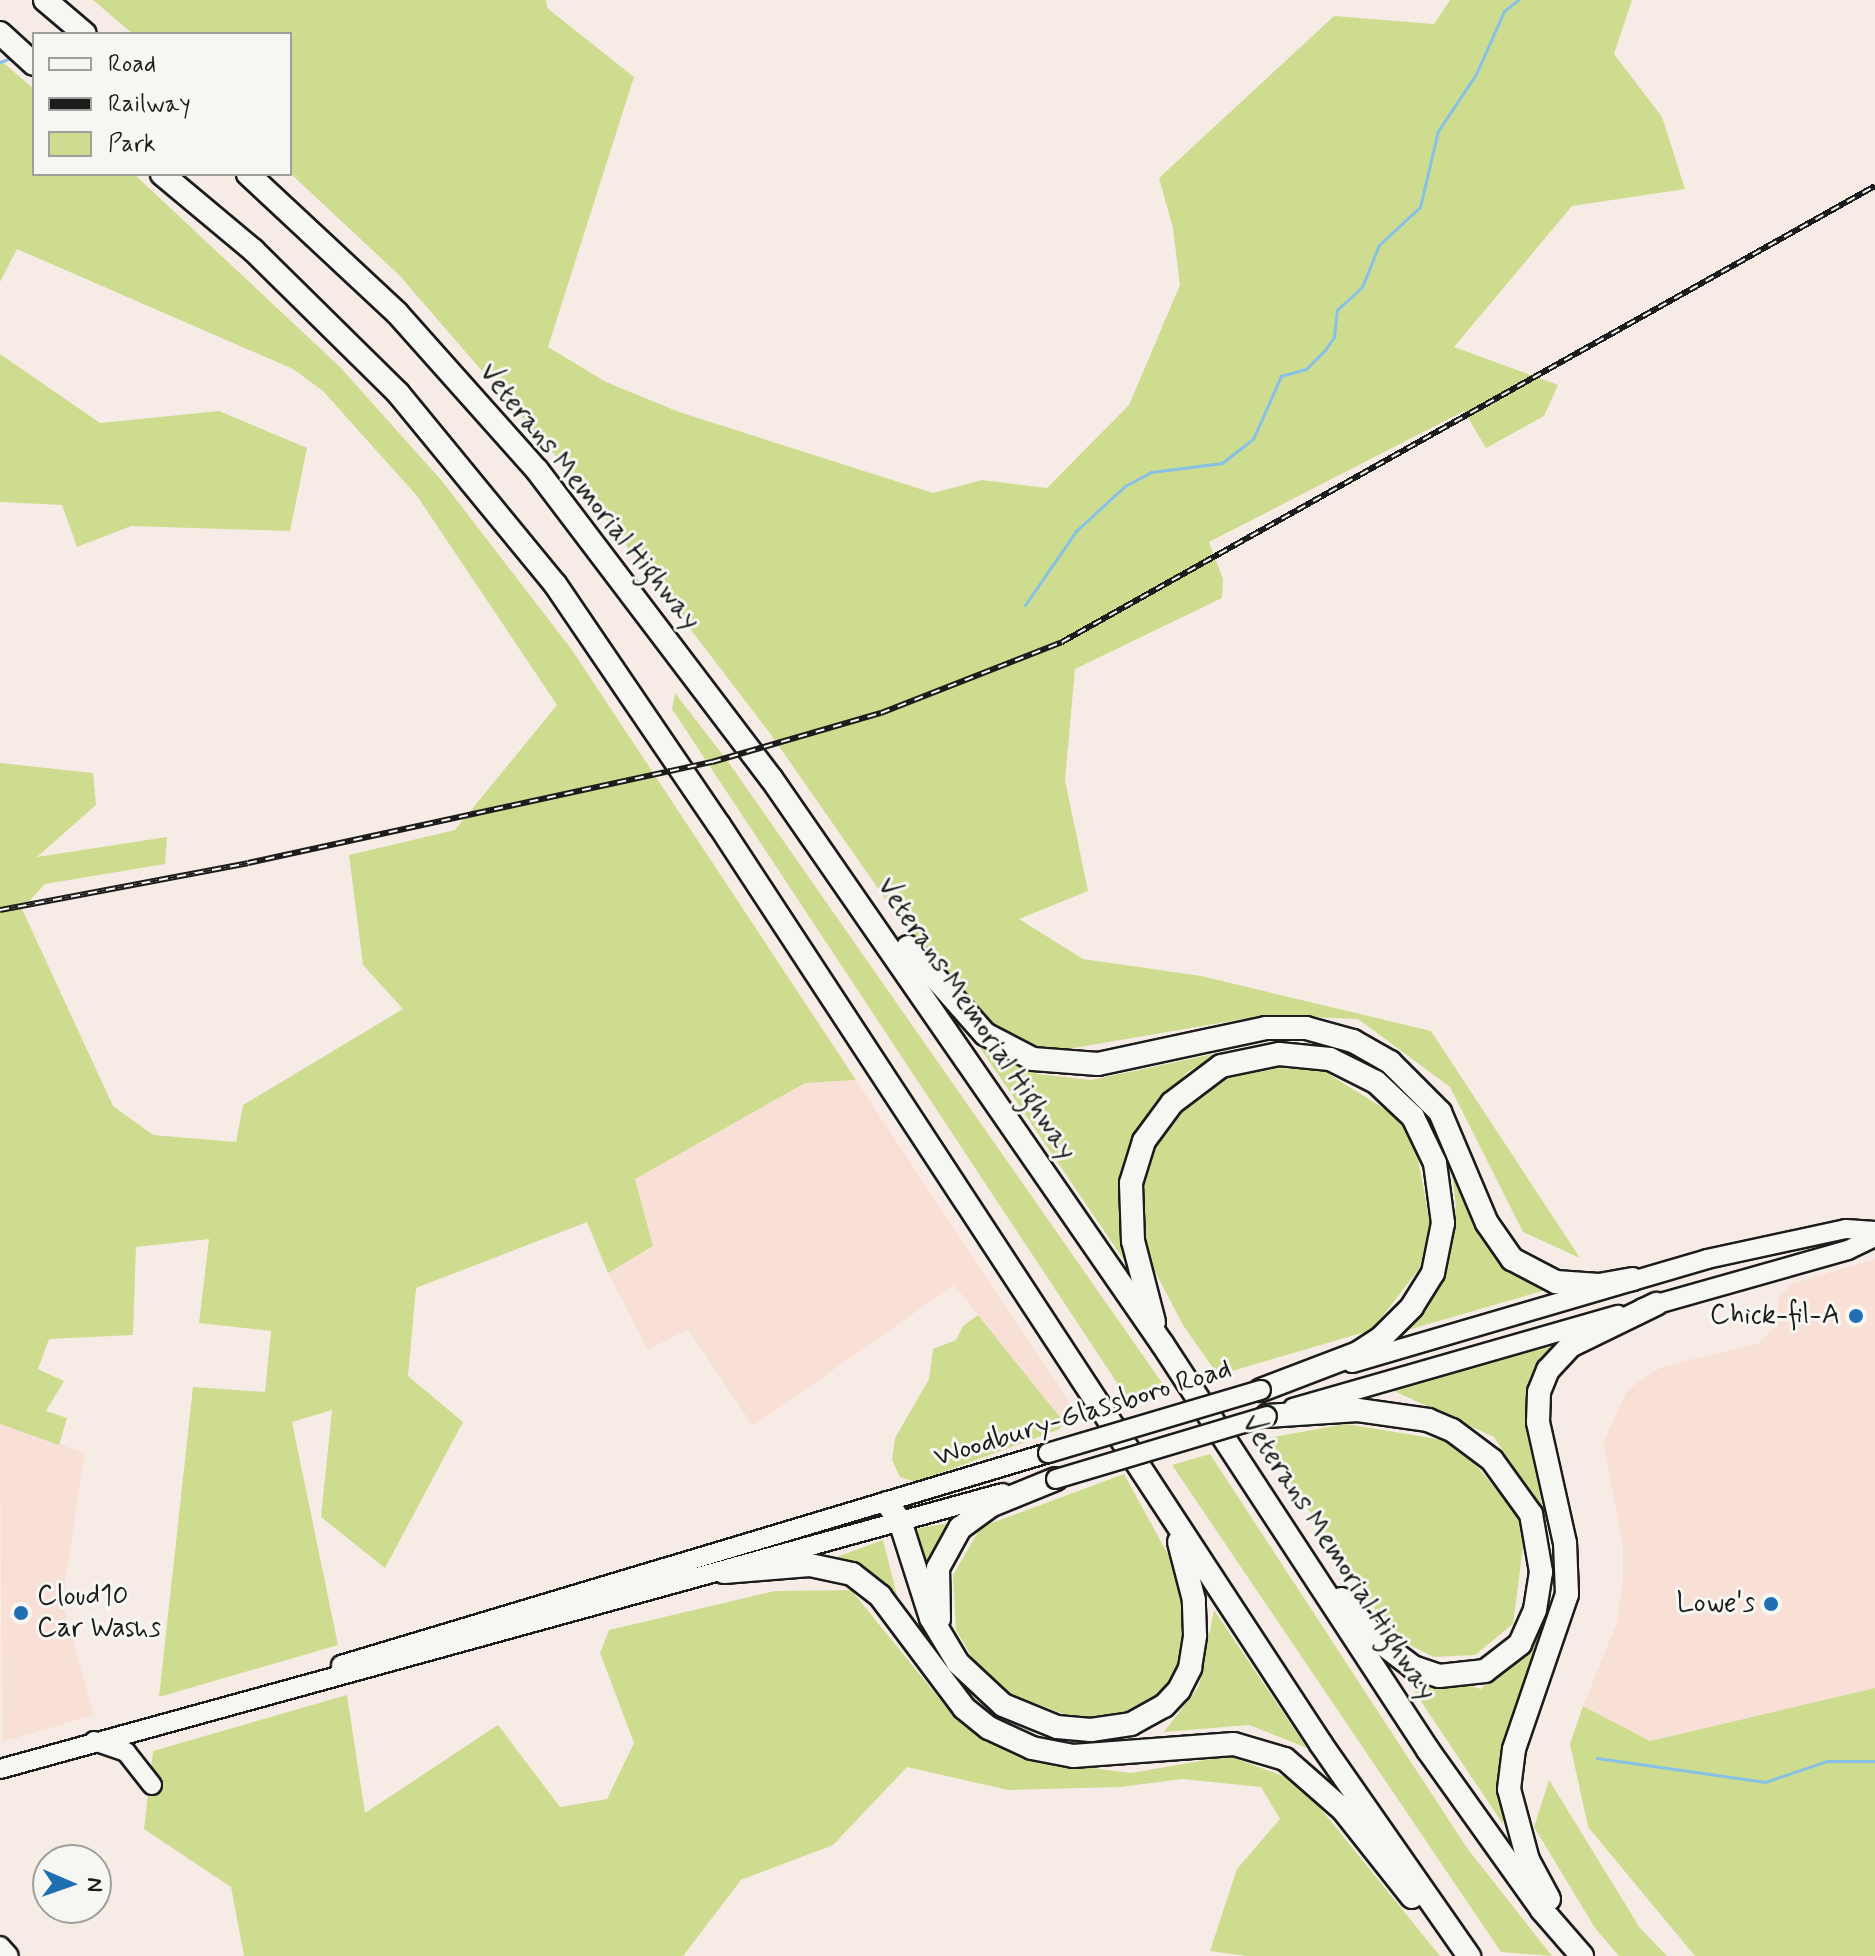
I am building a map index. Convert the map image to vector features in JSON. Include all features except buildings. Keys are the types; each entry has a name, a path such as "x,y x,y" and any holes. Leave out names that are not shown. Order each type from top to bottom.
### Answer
{"highway":[{"path":"45,0 83,32"},
{"path":"0,33 32,62"},
{"path":"164,176 253,250 398,393 555,584 726,836 1148,1484 1469,1956"},
{"name":"Veterans Memorial Highway","path":"250,176 397,313 537,470 771,778 1163,1345 1471,1812 1585,1956"},
{"path":"771,778 932,976 985,1034 1004,1047 1067,1066 1121,1060 1266,1028 1306,1028 1353,1041 1390,1062 1440,1112 1466,1164 1487,1223 1512,1259 1556,1282 1599,1285 1632,1279"},
{"path":"1163,1345 1150,1311 1130,1208 1134,1167 1156,1123 1192,1085 1221,1066 1244,1060 1306,1055 1352,1067 1397,1100 1428,1141 1443,1191 1433,1273 1412,1307 1381,1338 1358,1353 1261,1390"},
{"path":"1585,1956 1528,1860 1509,1789 1514,1749 1564,1611 1569,1574 1538,1422 1539,1392 1548,1370 1570,1346 1656,1304"},
{"path":"1267,1416 1384,1411 1452,1430 1492,1460 1524,1499 1536,1530 1541,1572 1535,1610 1520,1644 1485,1671 1459,1676 1427,1673 1398,1657 1311,1570"},
{"path":"950,1650 936,1588 951,1539 992,1505 1056,1479"},
{"path":"892,1516 920,1590 950,1650 989,1696 1042,1723 1106,1729 1131,1724 1164,1706 1188,1674 1195,1619 1177,1538 1148,1484"},
{"path":"892,1516 929,1661"},
{"path":"724,1572 810,1565 852,1574 880,1596 953,1696 989,1728 1043,1751 1083,1755 1234,1744 1285,1759 1343,1810 1387,1870 1469,1956"}],"main road":[{"name":"Woodbury-Glassboro Road","path":"0,1769 313,1679 724,1572 892,1516 1048,1453 1632,1279 1846,1229 1875,1231"},
{"name":"Woodbury-Glassboro Road","path":"313,1679 447,1629 892,1516 1056,1479 1848,1250 1875,1237"},
{"path":"94,1741 126,1752 152,1785"},
{"path":"0,1946 9,1956"}],"shaded area":[{"path":"856,1080 1078,1416 1063,1421 954,1285 753,1426 688,1329 648,1350 608,1273 653,1246 635,1179 805,1083"},
{"path":"1875,1259 1875,1688 1650,1741 1583,1706 1617,1622 1623,1578 1623,1545 1603,1443 1627,1390 1661,1367 1759,1343 1777,1326 1779,1297 1791,1284"},
{"path":"0,1424 85,1453 62,1602 94,1715 2,1742"}],"green space":[{"path":"93,0 546,0 547,8 634,77 548,347 606,382 679,412 933,493 982,480 1047,488 1129,405 1180,285 1173,228 1159,178 1334,16 1434,24 1450,0 1632,0 1614,54 1662,117 1685,189 1572,206 1454,347 1558,385 1544,416 1486,448 1464,411 1209,542 1223,579 1222,598 1075,669 1065,780 1088,891 1019,919 1083,959 1201,976 1431,1031 1580,1258 1523,1232 1450,1087 1358,1019 1267,1015 1050,1052 993,1024 914,940 769,732 574,477 399,275 292,175 292,32 131,32"},
{"path":"0,60 32,87 32,176 136,176 340,367 442,481 572,650 856,1080 805,1083 635,1179 653,1246 608,1273 587,1222 416,1288 408,1376 463,1422 385,1568 321,1517 332,1410 292,1422 338,1645 159,1697 193,1387 265,1392 271,1331 199,1323 209,1239 136,1247 133,1335 49,1339 38,1369 64,1381 46,1411 67,1418 59,1445 0,1424 0,763 93,773 96,805 37,857 167,837 165,864 45,884 22,909 113,1106 153,1135 236,1142 243,1105 403,1009 363,965 349,855 455,830 557,705 417,496 323,391 293,369 17,249 0,282"},
{"path":"0,354 100,423 219,411 307,448 290,531 131,526 77,547 62,505 0,502"},
{"path":"675,693 729,763 1167,1390 1129,1401 672,709"},
{"path":"976,1042 1037,1074 1091,1080 1223,1052 1186,1073 1125,1163 1130,1269"},
{"path":"1231,1066 1322,1070 1388,1111 1414,1139 1435,1248 1372,1330 1218,1375 1183,1325 1140,1243 1143,1159 1171,1109"},
{"path":"1449,1152 1488,1241 1553,1288 1404,1331 1446,1272 1456,1206"},
{"path":"978,1315 1063,1421 1060,1429 916,1482 900,1477 892,1460 895,1438 929,1379 933,1349 956,1340 963,1326"},
{"path":"1555,1345 1528,1418 1543,1513 1494,1437 1392,1390"},
{"path":"1346,1424 1456,1442 1526,1524 1513,1624 1475,1655 1434,1657 1393,1637 1262,1439"},
{"path":"1210,1454 1467,1848 1552,1956 1501,1952 1172,1465"},
{"path":"1124,1474 1171,1560 1184,1614 1182,1662 1162,1695 1117,1717 1083,1721 1012,1695 977,1666 956,1630 953,1575 981,1527"},
{"path":"955,1522 928,1579 914,1529"},
{"path":"883,1540 903,1619 831,1559"},
{"path":"851,1590 956,1719 1030,1760 1131,1773 1229,1756 1299,1782 1440,1956 1246,1956 1210,1951 1237,1869 1280,1819 1261,1787 1182,1779 1120,1787 1008,1790 907,1767 833,1845 741,1880 683,1956 244,1956 231,1887 144,1829 153,1751 347,1695 365,1813 498,1725 560,1807 607,1799 634,1743 600,1653 609,1630 775,1591"},
{"path":"1214,1610 1307,1748 1249,1725 1164,1732 1199,1686"},
{"path":"1546,1629 1505,1745 1503,1824 1398,1667 1481,1689"},
{"path":"1875,1688 1875,1956 1695,1956 1588,1827 1570,1744 1583,1706 1650,1741"},
{"path":"1549,1780 1640,1928 1667,1956 1619,1956 1595,1928 1534,1827"}],"waterway":[{"path":"1025,605 1076,531 1125,486 1151,472 1222,463 1253,439 1281,376 1306,369 1325,350 1334,337 1337,310 1362,287 1379,245 1420,207 1438,131 1476,74 1504,11 1518,0"},
{"path":"0,62 13,57"},
{"path":"1597,1758 1765,1782 1827,1761 1875,1761"}],"railway":[{"path":"0,910 248,863 712,762 881,713 1062,642 1875,186"}],"place":[{"name":"Chick-fil-A","path":"1856,1316"},
{"name":"Lowe's","path":"1771,1604"},
{"name":"Cloud10 Car Washs","path":"21,1613"}]}
